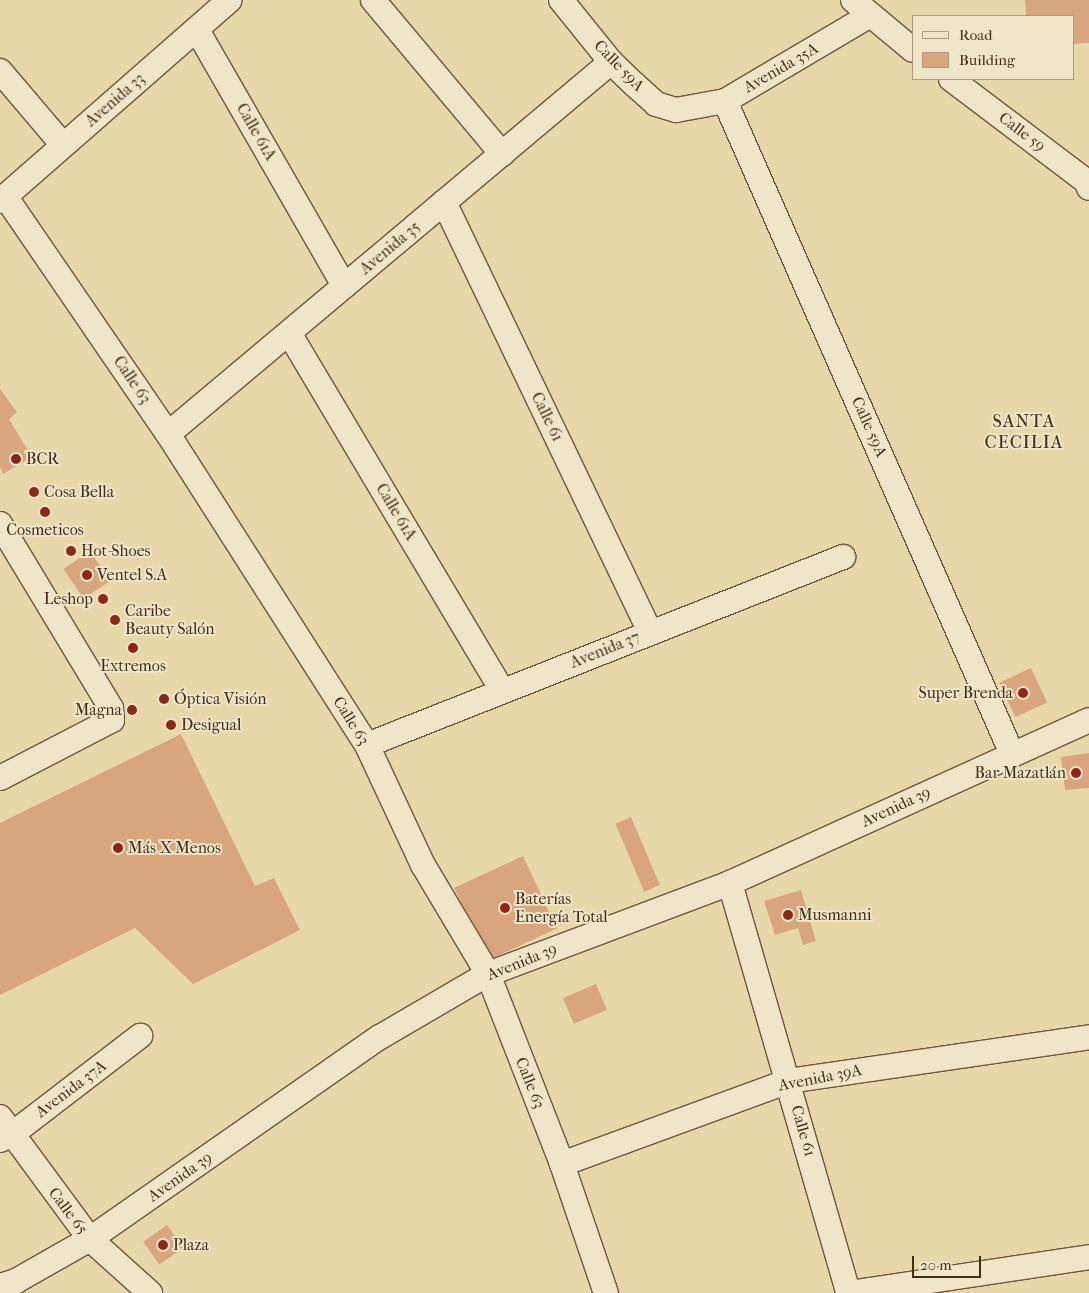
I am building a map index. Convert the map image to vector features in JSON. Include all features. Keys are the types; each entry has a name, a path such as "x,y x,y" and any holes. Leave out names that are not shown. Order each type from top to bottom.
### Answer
{"street":[{"name":"Avenida 33","path":"3,198 230,0"},
{"path":"373,0 502,154"},
{"name":"Calle 59A","path":"560,0 611,62 656,104 676,110 690,110"},
{"path":"853,0 869,16 912,49"},
{"name":"Avenida 35A","path":"690,110 725,100 869,16"},
{"name":"Calle 61A","path":"197,30 344,286"},
{"name":"Avenida 35","path":"168,434 611,62"},
{"path":"0,71 63,145"},
{"name":"Calle 59","path":"952,80 1088,183"},
{"name":"Calle 59A","path":"725,100 1012,754"},
{"name":"Calle 63","path":"3,198 168,434 367,745 423,865 488,974 562,1164 606,1293"},
{"name":"Calle 61","path":"444,202 650,632"},
{"name":"Calle 61A","path":"289,333 502,691"},
{"path":"0,524 111,708 112,720 0,778"},
{"name":"Avenida 37","path":"367,745 843,557"},
{"name":"Avenida 39","path":"0,1286 16,1281 90,1239 380,1037 488,974 730,882 1089,720"},
{"name":"Calle 61","path":"730,882 849,1293"},
{"name":"Avenida 37A","path":"4,1131 140,1036"},
{"name":"Avenida 39A","path":"562,1164 789,1081 1089,1037"},
{"name":"Calle 65","path":"4,1131 90,1239 150,1293"},
{"path":"849,1293 1089,1257"}],"building":[{"path":"1025,0 1089,0 1089,43 1074,44 1074,15 1026,15"},
{"path":"0,389 17,412 9,419 32,457 3,474 0,468"},
{"name":"Ventel S.A","path":"90,551 110,581 84,599 63,569"},
{"name":"Super Brenda","path":"1031,668 1047,702 1015,717 999,683"},
{"name":"Más X Menos","path":"181,734 255,886 274,878 300,930 193,984 135,928 0,995 0,823"},
{"name":"Bar Mazatlán","path":"1089,753 1089,788 1065,790 1061,757"},
{"path":"631,817 660,885 644,892 615,824"},
{"name":"Baterías Energía Total","path":"523,856 557,929 488,961 454,888"},
{"name":"Musmanni","path":"801,890 816,941 803,945 798,928 775,935 764,901"},
{"path":"596,984 607,1010 574,1024 563,998"},
{"name":"Plaza","path":"167,1225 183,1248 159,1265 143,1242"}],"place":[{"name":"BCR","path":"16,459"},
{"name":"Cosa Bella","path":"34,492"},
{"name":"Cosmeticos","path":"45,512"},
{"name":"Hot-Shoes","path":"71,551"},
{"name":"Ventel S.A","path":"87,575"},
{"name":"Leshop","path":"103,599"},
{"name":"Caribe Beauty Salón","path":"115,620"},
{"name":"Extremos","path":"133,648"},
{"name":"Super Brenda","path":"1023,693"},
{"name":"Óptica Visión","path":"164,699"},
{"name":"Magna","path":"132,710"},
{"name":"Desigual","path":"171,725"},
{"name":"Bar Mazatlán","path":"1076,773"},
{"name":"Más X Menos","path":"118,848"},
{"name":"Baterías Energía Total","path":"505,908"},
{"name":"Musmanni","path":"788,915"},
{"name":"Plaza","path":"163,1245"}],"district":[{"name":"SANTA CECILIA","path":"1024,433"}]}
